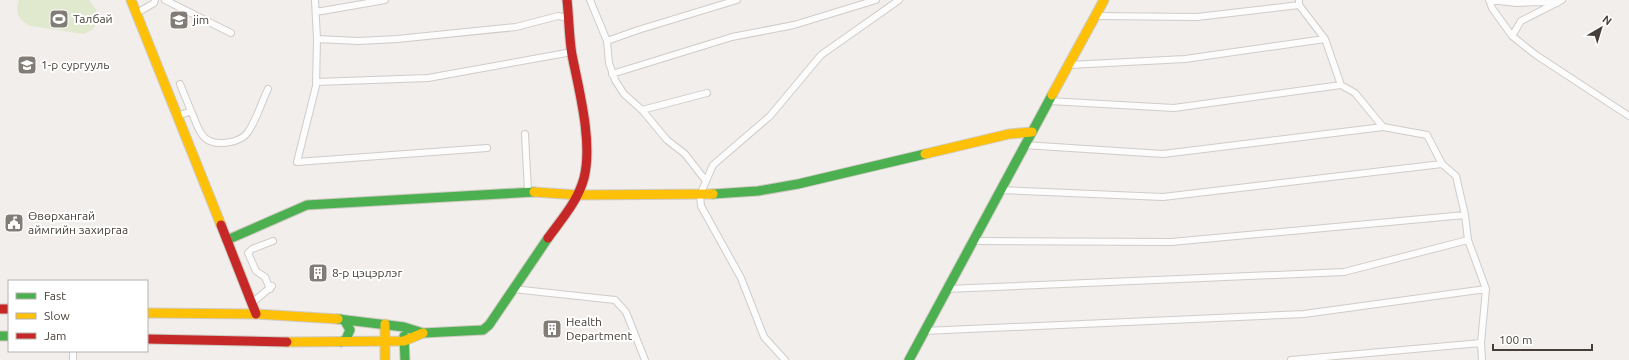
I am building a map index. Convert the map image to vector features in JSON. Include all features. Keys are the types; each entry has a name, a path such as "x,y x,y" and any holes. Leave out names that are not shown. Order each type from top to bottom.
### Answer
{"street":[{"path":"132,0 256,314"},
{"path":"137,13 154,3 156,0"},
{"path":"165,0 231,33"},
{"path":"315,0 317,39 316,86 297,162 487,148"},
{"path":"316,12 385,0"},
{"path":"148,339 385,342 404,341 423,333 482,330 489,325 578,195 584,178 586,162 585,124 572,52 567,0"},
{"path":"598,0 590,1 607,41 612,74 624,94 642,110 668,140 684,154 706,181"},
{"path":"607,41 737,0"},
{"path":"612,74 732,38 794,25 876,0"},
{"path":"785,360 764,337 742,278 701,206 700,195 713,166 770,116 821,55 899,0"},
{"path":"909,360 1024,145 1104,0"},
{"path":"1559,2 1517,3 1489,0 1492,8 1512,36 1536,55 1629,116"},
{"path":"1095,16 1197,17 1299,2 1325,39 1342,85 1354,93 1383,127"},
{"path":"1512,36 1521,21 1559,2"},
{"path":"317,39 358,42 397,39 516,27 558,16 569,18"},
{"path":"1069,65 1185,59 1325,39"},
{"path":"316,82 428,78 572,52"},
{"path":"180,84 199,129 205,138 213,142 233,141 248,133 268,89"},
{"path":"1049,101 1174,108 1342,85"},
{"path":"642,110 707,93"},
{"path":"178,116 191,110"},
{"path":"1024,145 1162,154 1383,127 1427,135 1442,164 1456,176 1465,215 1468,240 1486,290 1481,343 1482,360"},
{"path":"227,240 307,205 528,191 578,195 700,195 758,191 798,184 1009,134 1032,132"},
{"path":"525,134 528,191"},
{"path":"1000,190 1163,197 1442,164"},
{"path":"973,241 1171,242 1465,215"},
{"path":"947,289 1344,272 1468,240"},
{"path":"252,303 271,287 265,276 256,271 248,253 252,249 273,241"},
{"path":"513,289 615,300 626,312 645,360"},
{"path":"924,331 1304,314 1486,290"},
{"path":"148,313 256,314 341,319 404,327 423,333"},
{"path":"341,319 346,321 350,330 349,335 342,342"},
{"path":"385,324 385,360"},
{"path":"404,327 405,360"},
{"path":"1291,360 1481,343"}],"green space":[{"name":"Талбай","path":"19,0 89,0 96,9 98,22 93,29 84,34 31,26 23,22 17,12"}],"traffic: fast":[{"path":"909,360 1052,95"},
{"path":"713,194 758,191 798,184 925,154"},
{"path":"227,240 307,205 534,192"},
{"path":"338,319 404,327 423,333 483,330 489,325 548,238"},
{"path":"341,319 345,321 350,330 346,339 341,342"},
{"path":"0,336 8,336"},
{"path":"404,336 405,360"}],"traffic: slow":[{"path":"131,0 221,225"},
{"path":"1052,95 1104,0"},
{"path":"925,154 1009,134 1032,132"},
{"path":"534,192 578,195 713,194"},
{"path":"148,313 256,314 338,319"},
{"path":"385,324 385,360"},
{"path":"287,342 404,341 423,333"}],"traffic: jam":[{"path":"548,238 569,210 578,195 584,178 586,164 586,133 572,55 567,0"},
{"path":"221,225 256,314"},
{"path":"0,309 8,309"},
{"path":"148,339 287,342"}],"place":[{"name":"Талбай","path":"59,19"},
{"name":"jim","path":"179,20"},
{"name":"1-р сургууль","path":"27,65"},
{"name":"Өвөрхангай аймгийн захиргаа","path":"14,223"},
{"name":"8-р цэцэрлэг","path":"318,273"},
{"name":"Health Department","path":"552,329"}]}
